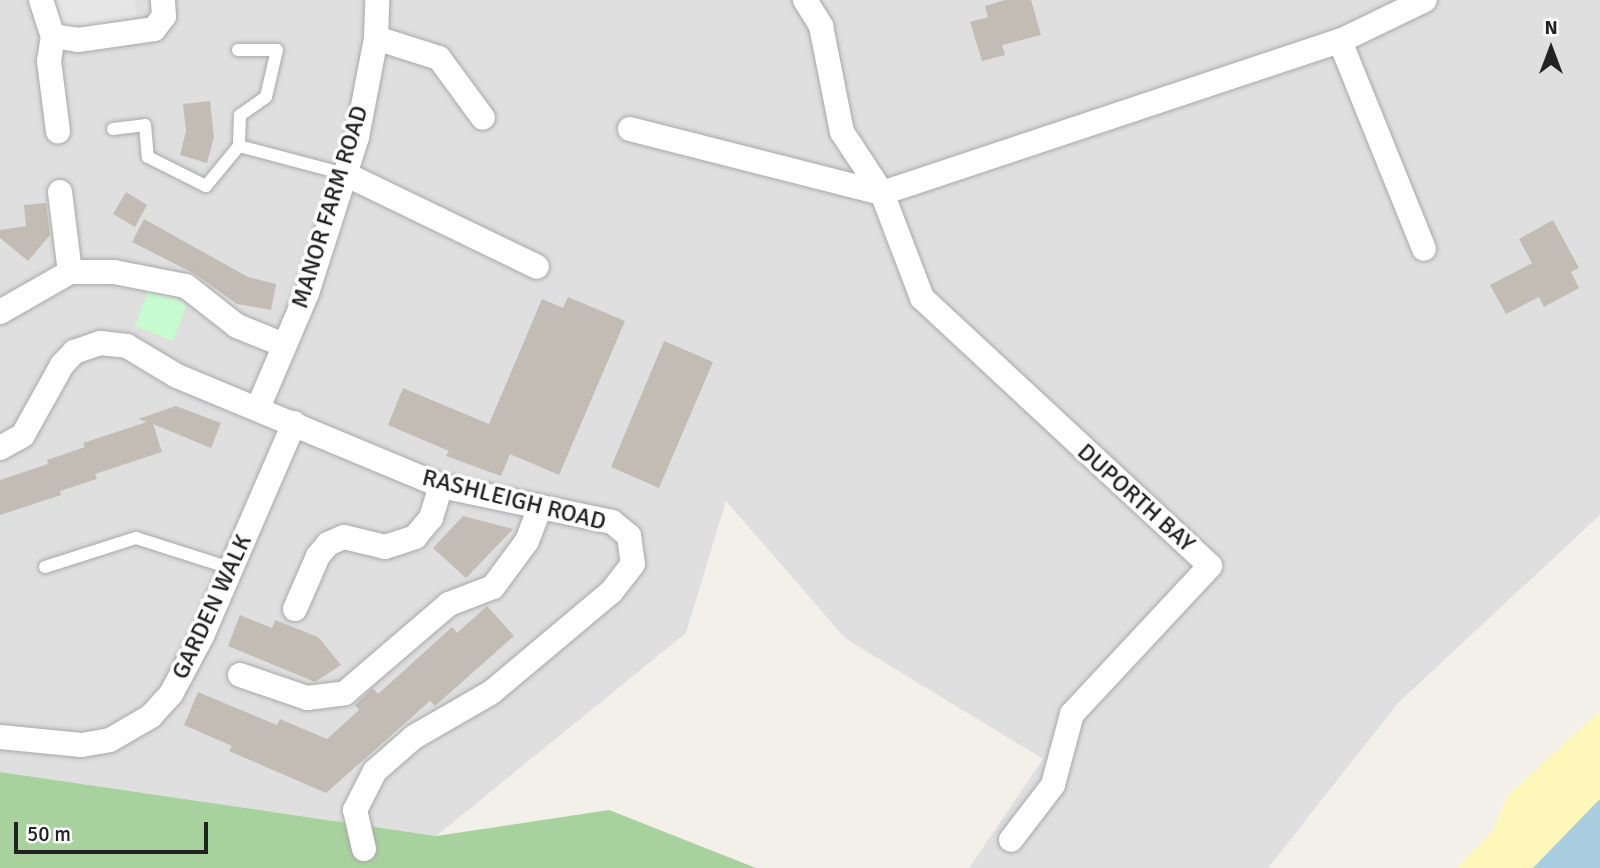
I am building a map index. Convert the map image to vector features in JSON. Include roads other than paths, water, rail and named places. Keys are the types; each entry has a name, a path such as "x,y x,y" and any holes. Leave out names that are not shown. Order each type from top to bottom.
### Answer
{"street":[{"path":"41,0 53,36 50,61 58,131"},
{"path":"53,36 78,40 154,29 164,16 163,0"},
{"name":"MANOR FARM ROAD","path":"258,408 284,345 345,174 376,38 377,0"},
{"name":"DUPORTH BAY","path":"805,0 821,26 842,132 882,193 922,298 1210,566 1072,714 1053,785 1011,841"},
{"path":"630,129 882,193 1340,41 1425,0"},
{"path":"376,38 439,58 483,118"},
{"path":"1340,41 1424,249"},
{"path":"345,174 537,267"},
{"path":"60,192 70,272"},
{"path":"0,312 70,272 114,272 186,286 237,326 284,345"},
{"name":"RASHLEIGH ROAD","path":"0,448 23,435 62,365 74,352 100,343 127,346 177,376 441,486 539,509 612,522 629,536 633,564 611,592 492,692 414,737 375,771 355,810 363,849"},
{"name":"GARDEN WALK","path":"0,737 82,744 110,740 134,730 172,694 233,569 294,423"},
{"path":"295,609 318,556 328,544 344,537 385,547 415,537 430,518 441,486"},
{"path":"240,675 307,698 345,693 449,604 493,587 527,541 539,509"}],"lane":[{"path":"113,129 145,125 148,158 206,186 239,146 240,116 266,97 277,50 238,50"},
{"path":"239,146 345,174"},
{"path":"45,567 136,538 233,569"}],"water":[{"path":"1600,799 1600,868 1533,868 1591,808"}]}
